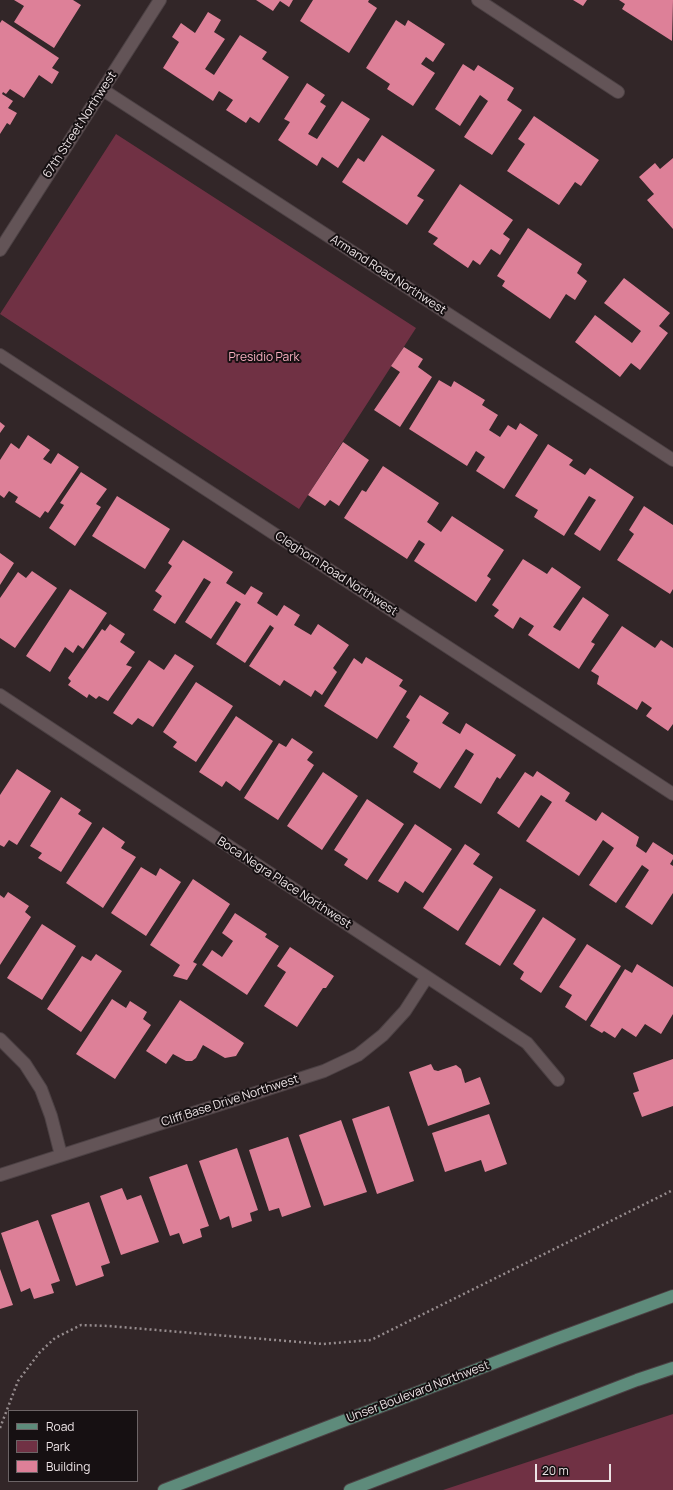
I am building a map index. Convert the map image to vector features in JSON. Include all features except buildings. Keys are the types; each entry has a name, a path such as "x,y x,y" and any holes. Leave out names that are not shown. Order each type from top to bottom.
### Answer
{"main road":[{"name":"Unser Boulevard Northwest","path":"164,1490 556,1339 673,1296"},
{"path":"350,1490 673,1368"}],"street":[{"name":"67th Street Northwest","path":"0,250 160,0"},
{"path":"478,0 618,92"},
{"name":"Armand Road Northwest","path":"103,90 673,460"},
{"name":"Cleghorn Road Northwest","path":"0,355 673,794"},
{"name":"Boca Negra Place Northwest","path":"0,696 527,1043 558,1080"},
{"name":"Cliff Base Drive Northwest","path":"0,1175 324,1071 358,1054 383,1035 405,1011 427,977"},
{"path":"0,1039 25,1064 41,1089 51,1116 60,1155"}],"path":[{"path":"0,1428 18,1382 40,1352 55,1338 81,1326 109,1326 323,1344 371,1340 673,1190"}],"green space":[{"name":"Presidio Park","path":"116,134 416,328 299,509 0,314"},
{"path":"673,1414 673,1490 443,1490"}]}
